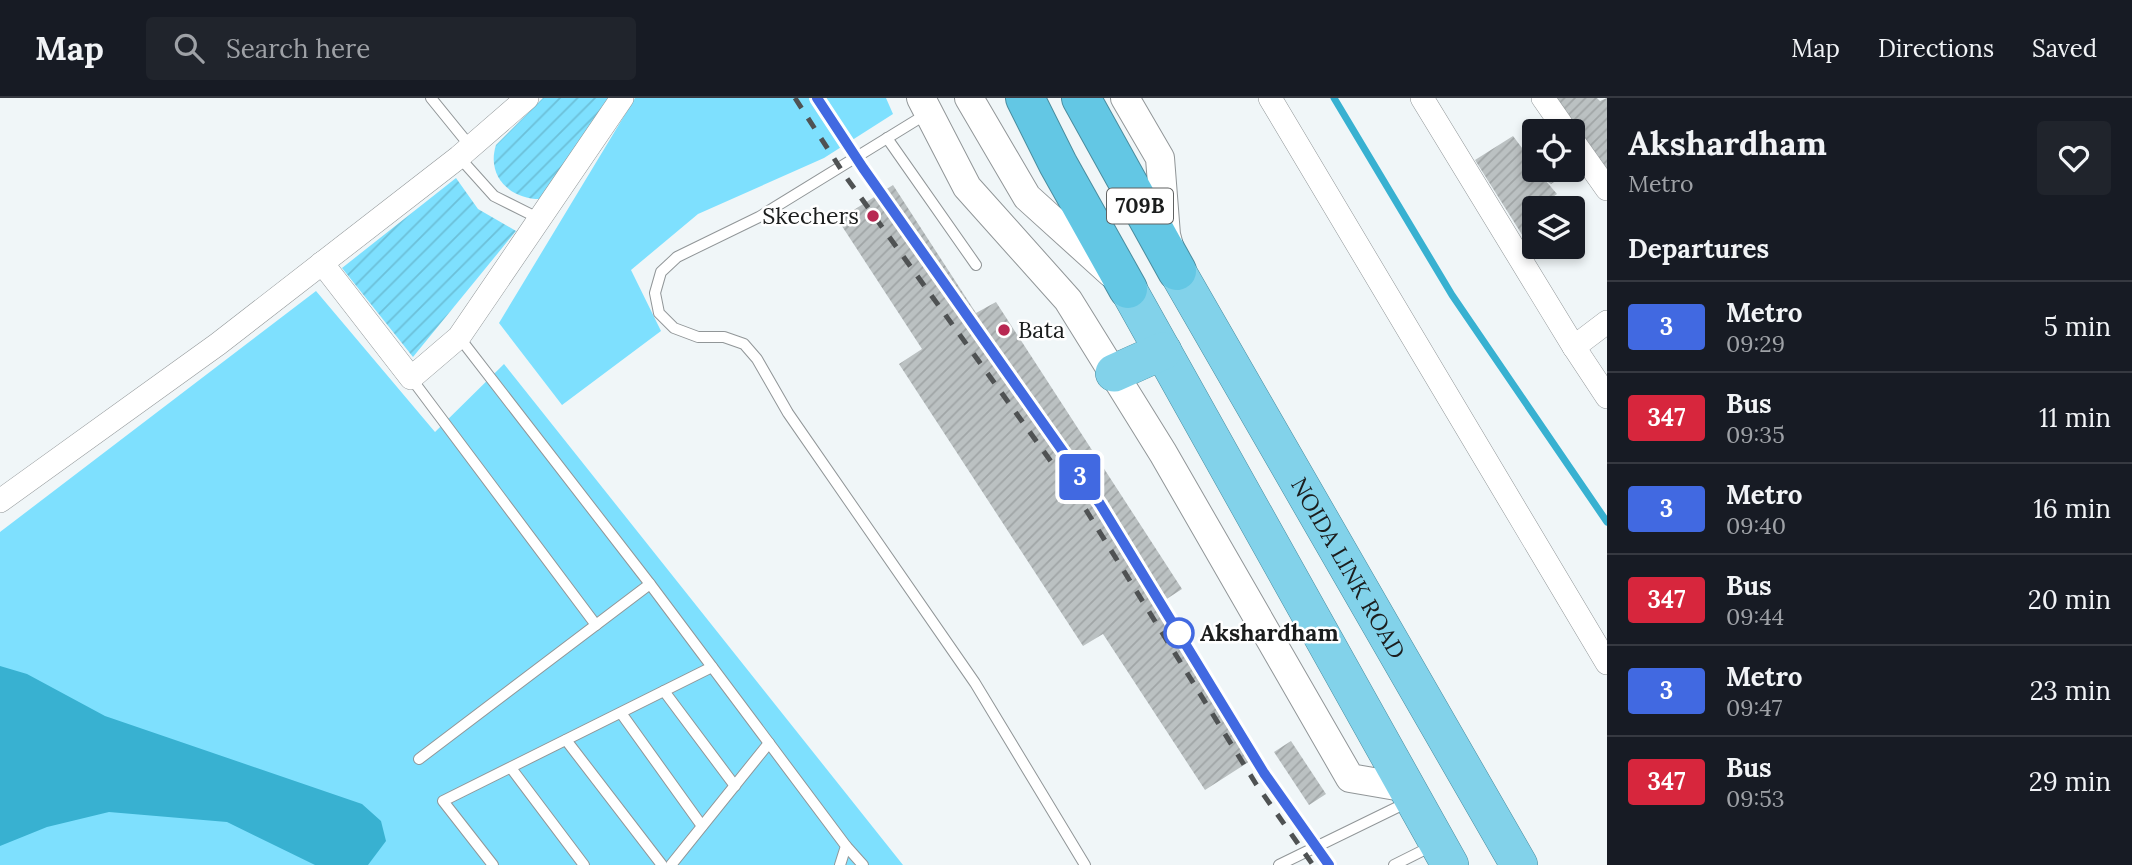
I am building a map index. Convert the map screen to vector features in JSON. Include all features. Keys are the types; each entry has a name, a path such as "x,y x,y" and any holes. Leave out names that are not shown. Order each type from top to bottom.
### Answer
{"highway":[{"name":"709B","path":"1024,98 1128,289"},
{"name":"709B","path":"1081,98 1177,271"},
{"name":"NOIDA LINK ROAD","path":"1177,271 1519,865"},
{"path":"1128,289 1444,854"},
{"path":"1114,373 1163,351"}],"street":[{"path":"0,501 218,344 464,152 527,98"},
{"path":"322,263 411,378 459,337 622,98"},
{"path":"969,98 1027,197 1128,289"},
{"path":"1125,98 1160,158 1166,235 1177,271"},
{"path":"1270,98 1607,663"},
{"path":"1422,98 1607,397"},
{"path":"1543,98 1558,119"},
{"path":"925,105 967,187 1068,300 1163,453 1350,778 1411,794"},
{"path":"1585,158 1607,188"},
{"path":"1574,346 1607,322"}],"lane":[{"path":"431,98 494,197 540,219"},
{"path":"925,105 887,138 759,217 677,257 661,272 655,293 659,313 674,328 698,337 724,337 744,344 757,359 788,413 975,683 1085,865"},
{"path":"887,138 976,265"},
{"path":"459,337 863,865"},
{"path":"411,378 596,625"},
{"path":"419,759 650,584"},
{"path":"493,865 443,802 712,667"},
{"path":"664,691 735,786"},
{"path":"621,713 702,826"},
{"path":"566,740 662,865"},
{"path":"671,865 769,743"},
{"path":"511,768 584,865"},
{"path":"1279,865 1411,794"},
{"path":"841,865 846,846"},
{"path":"1394,865 1444,854"}],"shaded area":[{"path":"543,98 610,98 540,199 519,195 503,184 494,167 494,156 496,145"},
{"path":"635,98 886,98 893,114 824,158 698,214 631,270 661,331 562,405 499,323"},
{"path":"456,178 478,209 516,231 413,357 342,268"},
{"path":"316,291 435,432 504,364 903,865 0,865 0,532"},
{"path":"0,666 27,674 105,716 362,804 381,821 386,841 368,865 315,865 227,822 109,812 47,827 0,846"}],"building":[{"path":"1550,98 1597,98 1600,101 1607,98 1607,175 1585,145 1585,119 1566,119"},
{"path":"1513,136 1522,148 1522,182 1547,182 1557,194 1522,196 1522,235 1475,160"},
{"name":"Akshardham","path":"893,185 976,313 996,302 1182,589 1162,602 1261,754 1205,790 1103,634 1083,646 899,364 922,349 838,220"},
{"path":"1291,741 1326,794 1309,805 1274,752"}],"waterway":[{"path":"1334,98 1452,295 1607,522"}],"railway":[{"path":"795,98 846,177 1086,510 1256,784 1313,865"},
{"path":"817,98 863,168 1100,504 1264,773 1329,865"}],"metro line":[{"name":"3","path":"817,98 863,168 1100,504 1264,773 1329,865"}],"place":[{"name":"Skechers","path":"873,216"},
{"name":"Bata","path":"1004,330"},
{"name":"Akshardham","path":"1179,633"}]}
